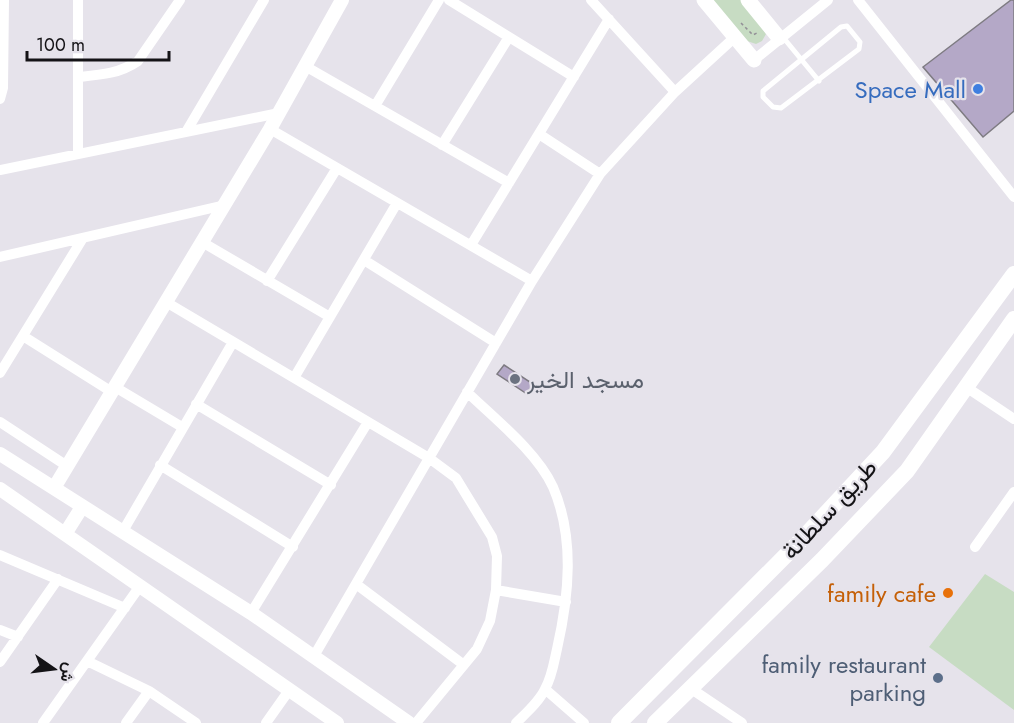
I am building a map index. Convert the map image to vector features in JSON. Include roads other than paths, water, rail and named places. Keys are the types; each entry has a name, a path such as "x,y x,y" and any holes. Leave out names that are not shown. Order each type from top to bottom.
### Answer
{"main road":[{"path":"704,0 754,60"},
{"path":"748,0 781,37"},
{"name":"طريق سلطانة","path":"618,723 803,538 883,452 1014,274"},
{"name":"طريق سلطانة","path":"655,723 822,560 907,471 1014,319"}],"street":[{"path":"0,99 4,0"},
{"path":"78,0 78,154"},
{"path":"78,77 108,75 127,69 138,62 180,0"},
{"path":"186,132 264,0"},
{"path":"54,488 270,129 342,0"},
{"path":"375,106 439,0"},
{"path":"449,0 574,77"},
{"path":"591,0 675,92"},
{"path":"754,60 828,0"},
{"path":"858,0 1014,197"},
{"path":"471,246 609,19"},
{"path":"442,145 509,37"},
{"path":"314,656 532,281 600,174 675,92 735,37"},
{"path":"305,66 509,183"},
{"path":"0,170 279,113"},
{"path":"270,129 532,281"},
{"path":"539,134 600,174"},
{"path":"267,280 337,168"},
{"path":"294,378 398,203"},
{"path":"0,257 225,205"},
{"path":"0,373 83,238"},
{"path":"202,242 330,317"},
{"path":"364,260 496,343"},
{"path":"166,302 429,458 456,478 492,537 498,556 496,590 490,621 477,649 416,723"},
{"path":"23,336 182,428"},
{"path":"123,531 233,342"},
{"path":"966,387 1014,419"},
{"path":"467,392 523,445 552,486 566,531 568,576 566,602 553,668 545,689 516,723"},
{"path":"196,404 331,485"},
{"path":"0,422 67,466"},
{"path":"251,613 369,422"},
{"path":"0,454 251,613 409,723"},
{"path":"160,465 293,547"},
{"path":"0,489 337,723"},
{"path":"975,548 1014,492"},
{"path":"65,534 82,507"},
{"path":"0,555 125,608"},
{"path":"0,662 58,579"},
{"path":"356,584 464,665"},
{"path":"43,723 140,586"},
{"path":"496,590 566,602"},
{"path":"0,630 18,637"},
{"path":"87,661 149,691 196,723"},
{"path":"690,688 742,723"},
{"path":"266,723 290,689"},
{"path":"545,689 584,723"},
{"path":"126,723 149,691"}],"lane":[{"path":"847,26 851,29 860,46 819,81 782,108 773,107 764,97 763,92 801,59 841,27 847,26"},
{"path":"781,37 819,81"}],"place":[{"name":"Space Mall","path":"978,89"},
{"name":"مسجد الخير","path":"515,379"},
{"name":"family cafe","path":"948,593"},
{"name":"family restaurant parking","path":"938,678"}]}
